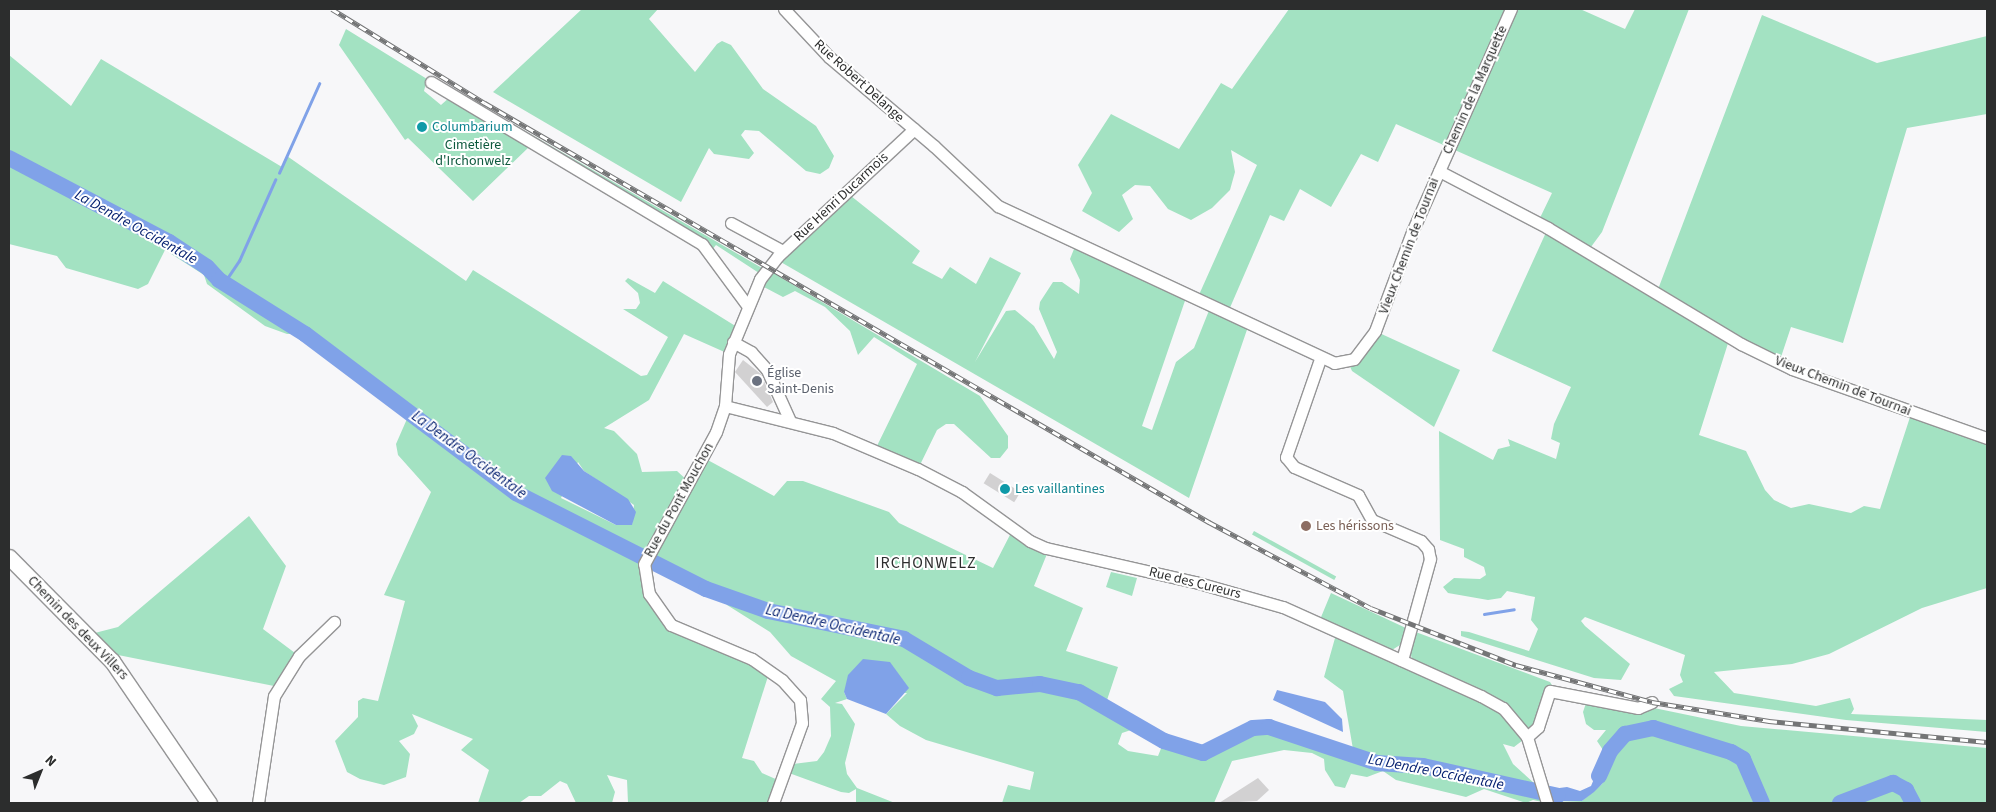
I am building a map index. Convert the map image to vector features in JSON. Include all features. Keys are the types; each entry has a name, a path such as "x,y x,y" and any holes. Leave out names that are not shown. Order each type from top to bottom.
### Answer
{"street":[{"name":"Rue Robert Delange","path":"784,9 829,57 914,129"},
{"name":"Chemin de la Marquette","path":"1438,171 1511,9"},
{"path":"431,82 702,244 747,305"},
{"name":"Rue Henri Ducarmois","path":"733,342 747,305 768,266 914,129"},
{"name":"Vieux Chemin de Tournai","path":"914,129 998,206 1236,314 1320,359 1348,362 1365,347 1389,300 1438,171 1548,228 1741,344 1792,369 1987,438"},
{"path":"731,223 783,251"},
{"path":"733,342 751,352 767,370 790,421"},
{"name":"Rue du Pont Mouchon","path":"733,342 725,373 724,406 704,458 644,564 644,583 649,594 670,625 752,659 782,680 800,700 802,723 773,803"},
{"path":"1320,359 1286,457 1294,467 1358,495 1372,520 1421,540 1428,549 1430,559 1402,660"},
{"name":"Rue des Cureurs","path":"724,406 832,433 918,468 962,492 1030,541 1046,548 1256,599 1402,660 1502,708 1527,736 1544,786 1547,802"},
{"name":"Chemin des deux Villers","path":"9,556 112,661 209,803"},
{"path":"258,803 274,696 299,656 334,622"},
{"path":"1527,736 1538,727 1550,691 1638,708 1652,702"}],"green space":[{"path":"582,9 658,9 649,19 695,72 717,44 722,41 731,45 763,89 816,126 834,156 829,168 820,174 806,171 759,131 745,130 741,135 754,153 749,159 714,154 709,148 681,202 493,92"},
{"path":"1289,9 1580,9 1625,29 1635,9 1689,9 1602,232 1588,251 1657,292 1762,15 1877,63 1987,36 1987,114 1907,128 1843,343 1791,327 1779,363 1730,337 1699,435 1746,451 1765,490 1774,500 1791,508 1809,504 1851,513 1864,506 1880,509 1912,411 1987,438 1987,588 1922,608 1829,654 1792,664 1714,672 1734,693 1816,706 1850,698 1854,709 1851,714 1987,720 1987,732 1846,720 1674,696 1669,689 1683,682 1680,675 1685,655 1585,617 1581,621 1585,626 1630,664 1621,680 1594,678 1461,636 1461,631 1469,632 1529,651 1538,629 1531,620 1535,597 1507,591 1501,598 1488,600 1448,593 1443,587 1454,578 1480,579 1486,575 1484,567 1464,557 1464,549 1440,540 1439,431 1493,460 1498,449 1510,446 1508,439 1556,459 1560,443 1551,439 1554,424 1571,387 1492,351 1548,228 1538,222 1552,193 1396,124 1378,162 1361,154 1331,207 1300,189 1284,221 1270,215 1229,310 1250,321 1189,498 779,261 846,192 920,251 912,263 942,279 950,267 976,284 990,257 1021,273 975,362 1006,311 1015,310 1034,326 1054,359 1057,352 1039,309 1040,302 1053,282 1062,282 1079,294 1080,280 1070,259 1074,249 1082,245 1188,292 1142,426 1152,430 1176,362 1194,348 1212,303 1198,297 1257,165 1231,150 1235,172 1230,190 1212,208 1191,220 1168,209 1150,186 1135,185 1122,195 1133,219 1119,232 1082,211 1092,193 1078,165 1111,114 1179,149 1221,83 1232,89"},
{"name":"Cimetière d'Irchonwelz","path":"346,29 427,79 424,91 441,105 450,97 529,147 473,201 408,138 405,140 339,45"},
{"path":"9,55 71,106 101,59 282,167 287,156 466,281 473,270 641,376 647,375 668,337 623,309 636,309 640,303 638,293 625,281 628,278 655,293 663,281 737,327 729,354 684,334 649,400 604,428 614,431 637,454 642,472 677,471 690,483 704,458 774,496 787,481 803,481 889,512 899,523 993,568 1013,529 1049,549 1034,586 1083,608 1066,651 1118,667 1105,706 1140,727 1122,733 1118,744 1128,751 1158,756 1164,741 1203,753 1253,728 1269,727 1354,755 1343,691 1324,677 1337,631 1319,622 1331,593 1408,629 1400,645 1392,650 1412,659 1409,647 1413,631 1550,682 1555,690 1527,737 1514,747 1503,744 1513,764 1555,802 1582,801 1602,784 1607,756 1597,741 1606,730 1594,730 1586,724 1583,712 1586,703 1646,711 1654,708 1741,726 1987,748 1987,803 1547,803 1533,800 1526,803 1484,789 1466,797 1396,780 1383,771 1367,777 1351,774 1345,788 1335,786 1325,770 1324,759 1312,753 1284,750 1232,761 1214,803 1002,803 1008,785 1030,790 1034,772 926,740 900,726 886,714 907,693 844,692 847,699 835,703 842,704 855,724 845,763 847,774 857,788 895,803 856,803 856,789 849,793 841,792 789,773 793,764 817,761 824,752 831,736 830,707 821,699 836,681 791,656 770,632 727,605 722,595 646,558 640,574 664,619 770,670 742,758 754,761 762,773 780,781 773,803 628,803 627,780 607,775 615,792 612,803 576,803 567,784 560,781 541,796 529,796 519,803 478,803 489,770 461,750 473,739 412,714 418,726 414,734 399,741 410,754 406,777 384,785 360,779 347,772 335,741 358,717 358,701 363,698 378,701 405,601 384,595 431,492 398,455 396,444 410,412 305,334 287,334 265,326 207,284 204,275 165,250 148,284 138,289 66,268 57,256 9,244","holes":["578,462 584,471 634,505 632,525 616,525 561,498"]},
{"path":"494,119 515,125 762,268 759,273 716,245 711,251"},
{"path":"770,271 980,396 1008,436 1008,448 1000,458 991,458 954,424 946,424 937,430 918,469 875,450 917,364 874,337 858,355 850,331 825,307 795,291 783,297 758,284"},
{"path":"1375,331 1460,370 1434,427 1352,371 1348,362"},
{"path":"249,516 286,566 263,629 299,656 279,687 118,655 112,661 87,635 118,627"},
{"path":"1254,531 1336,577 1334,580 1252,534"},
{"path":"1111,572 1137,578 1132,596 1106,587"}],"water":[{"path":"562,455 571,456 584,471 628,499 636,512 632,525 616,525 552,491 545,478"},
{"path":"863,659 890,662 909,688 886,714 847,699 844,692 848,675"},
{"path":"1277,690 1325,702 1342,719 1343,732 1273,700"},
{"path":"1604,755 1610,758 1602,784 1594,792 1582,801 1547,801 1544,790 1567,787 1580,791 1591,786"}],"building":[{"name":"Église Saint-Denis","path":"743,360 761,374 773,402 767,407 735,372"},
{"name":"Les vaillantines","path":"990,473 1021,492 1014,502 984,483"},
{"path":"1258,778 1269,790 1257,801 1219,803"}],"waterway":[{"path":"279,173 319,84"},
{"name":"La Dendre Occidentale","path":"9,158 169,242 207,267 219,280 305,334 516,493 706,589 768,611 904,639 969,678 997,688 1040,684 1079,692 1164,741 1203,753 1253,728 1269,727 1377,763 1423,766 1558,796"},
{"path":"224,283 239,261 275,180"},
{"path":"1484,614 1514,609"},
{"name":"La Dendre Occidentale","path":"1599,776 1610,751 1625,734 1653,728 1731,752 1743,759 1762,803"},
{"name":"La Dendre Occidentale","path":"1840,803 1893,783 1906,790 1913,803"}],"railway":[{"path":"332,9 485,103 1209,522 1371,608 1516,665 1652,702 1769,721 1987,742"}],"place":[{"name":"Columbarium","path":"422,127"},
{"name":"Église Saint-Denis","path":"757,381"},
{"name":"Les vaillantines","path":"1005,489"},
{"name":"Les hérissons","path":"1306,526"}],"district":[{"name":"IRCHONWELZ","path":"926,563"}]}
